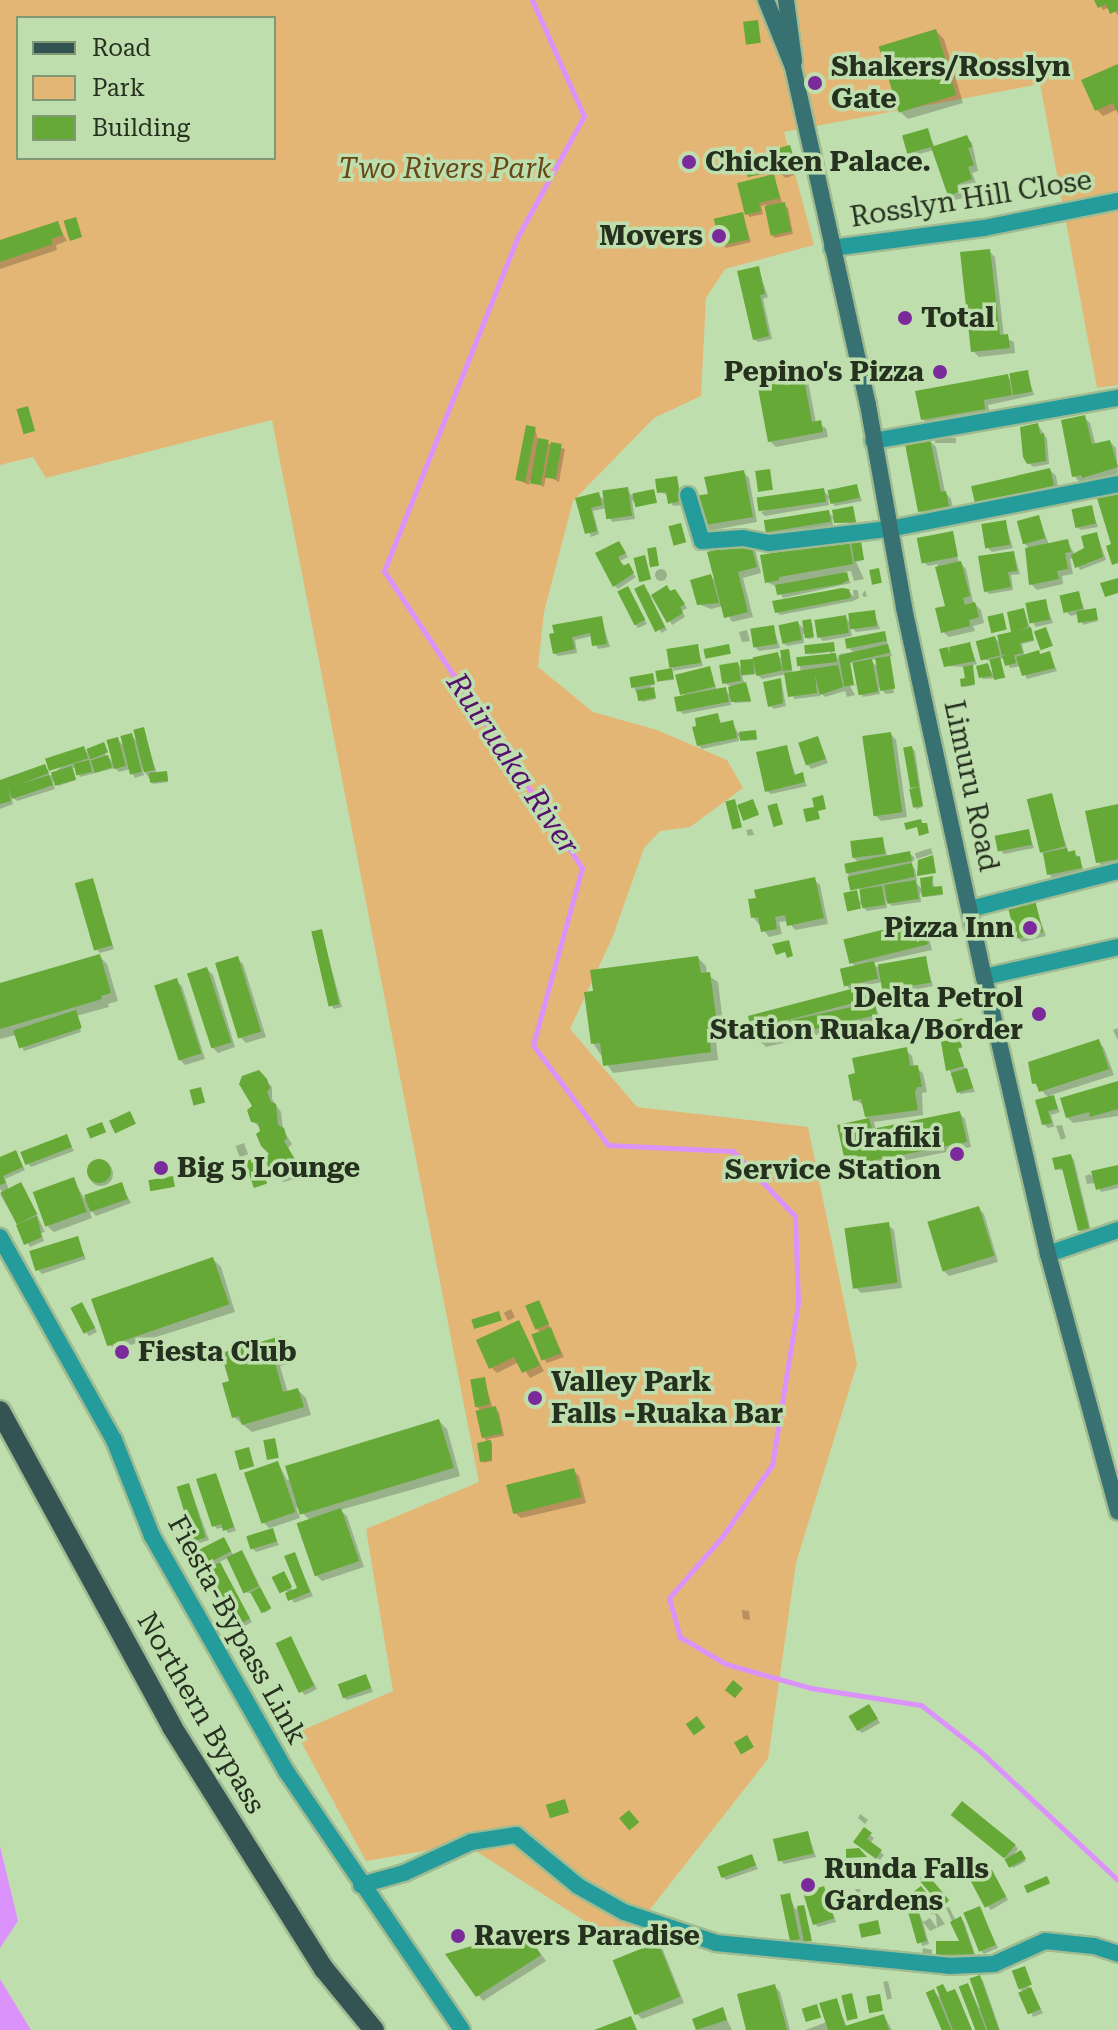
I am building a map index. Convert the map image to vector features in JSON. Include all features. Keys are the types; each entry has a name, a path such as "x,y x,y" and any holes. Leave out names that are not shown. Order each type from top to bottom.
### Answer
{"main road":[{"name":"Limuru Road","path":"766,0 791,61"},
{"name":"Limuru Road","path":"776,0 832,248 984,977 1048,1254 1118,1512"},
{"name":"Limuru Road","path":"786,0 795,53 791,61"},
{"name":"Northern Bypass","path":"0,1411 172,1727 324,1969 374,2030"}],"street":[{"name":"Rosslyn Hill Close","path":"832,248 984,228 1118,201"},
{"path":"873,441 1118,398"},
{"path":"688,495 702,541 743,538 769,543 889,529 1118,484"},
{"path":"970,909 1118,871"},
{"path":"984,977 1118,947"},
{"path":"1048,1254 1118,1230"},
{"name":"Fiesta-Bypass Link","path":"0,1237 114,1440 152,1536 286,1771 462,2030"},
{"path":"361,1885 404,1873 471,1842 516,1835 578,1886 624,1912 716,1943 949,1966 994,1964 1045,1941 1094,1946 1118,1954"}],"green space":[{"name":"Two Rivers Park","path":"0,0 1118,0 1118,385 1097,388 1040,84 784,132 814,245 725,269 706,298 701,396 654,418 573,501 544,612 538,667 593,712 657,730 727,760 743,788 690,827 660,831 644,848 613,936 570,1029 637,1107 808,1127 857,1364 796,1563 768,1759 622,1945 465,1844 366,1861 296,1733 393,1691 366,1529 479,1482 272,420 46,478 33,457 0,465"}],"shaded area":[{"path":"0,1846 18,1921 0,1948"},
{"path":"0,1979 31,2030 0,2030"}],"building":[{"path":"1094,0 1118,0 1118,10 1110,14 1106,4 1098,8"},
{"path":"758,20 761,43 746,45 743,22"},
{"path":"936,29 956,95 899,113 879,47"},
{"path":"1118,64 1118,114 1113,103 1095,111 1081,80"},
{"path":"928,128 933,146 907,154 902,135"},
{"path":"967,135 972,147 968,148 974,165 968,167 972,179 958,184 961,191 948,196 931,147"},
{"path":"790,145 796,165 790,167 792,172 781,175 780,169 775,171 769,151"},
{"path":"769,159 772,172 748,177 745,165"},
{"path":"774,174 780,198 759,203 761,211 745,215 737,183"},
{"path":"785,202 791,231 771,236 764,206"},
{"path":"743,212 749,239 720,246 714,219"},
{"path":"76,217 82,237 70,241 64,221"},
{"path":"58,221 63,235 51,239 53,244 0,262 0,240"},
{"path":"990,249 1000,335 1008,334 1010,348 971,352 960,252"},
{"path":"759,266 765,294 760,295 769,336 753,340 737,271"},
{"path":"801,363 812,422 821,420 823,432 768,442 755,372"},
{"path":"1028,370 1032,392 1013,395 1009,373"},
{"path":"1008,374 1012,395 984,400 985,409 921,420 915,391"},
{"path":"28,406 35,431 24,434 16,409"},
{"path":"1085,415 1092,444 1110,440 1118,467 1082,478 1081,475 1072,477 1061,420"},
{"path":"1038,423 1040,434 1044,433 1046,461 1027,464 1023,457 1020,427"},
{"path":"526,425 536,427 525,482 515,480"},
{"path":"538,438 549,440 541,485 530,483"},
{"path":"930,439 941,492 946,491 949,506 918,512 905,444"},
{"path":"551,442 562,444 556,479 545,477"},
{"path":"1050,468 1054,486 975,504 971,486"},
{"path":"770,469 773,490 758,492 755,471"},
{"path":"744,470 753,517 699,526 694,496 708,494 704,477"},
{"path":"677,476 681,501 668,504 666,492 657,493 655,479"},
{"path":"857,484 860,498 831,504 828,490"},
{"path":"628,487 632,516 606,519 602,491"},
{"path":"824,488 826,502 759,511 757,497"},
{"path":"654,489 657,503 635,507 632,494"},
{"path":"599,492 602,505 591,508 597,531 585,534 575,498"},
{"path":"1118,492 1118,563 1112,565 1106,546 1111,544 1097,498"},
{"path":"1092,505 1096,524 1075,528 1071,509"},
{"path":"853,506 856,522 834,523 832,510"},
{"path":"829,510 831,522 766,532 764,520"},
{"path":"1039,515 1045,538 1023,544 1017,521"},
{"path":"1006,520 1010,545 985,549 981,524"},
{"path":"681,523 686,542 674,546 668,526"},
{"path":"953,531 958,557 922,564 917,538"},
{"path":"1097,532 1103,557 1075,568 1071,555 1084,548 1081,536"},
{"path":"1068,539 1071,552 1065,553 1068,569 1057,571 1059,579 1029,585 1025,548"},
{"path":"849,540 853,564 779,577 779,580 765,583 760,555"},
{"path":"619,541 626,553 618,557 623,566 629,563 634,573 613,587 595,553"},
{"path":"750,541 757,567 738,572 748,612 724,618 707,552"},
{"path":"861,541 864,560 854,561 851,543"},
{"path":"656,547 659,566 650,567 647,548"},
{"path":"1014,551 1017,571 1008,572 1011,587 984,592 978,556"},
{"path":"645,555 651,579 639,582 633,558"},
{"path":"961,561 970,596 963,598 965,605 975,602 979,617 969,620 970,626 941,633 935,608 945,606 935,567"},
{"path":"879,568 882,583 872,585 869,570"},
{"path":"847,572 849,580 841,584 777,595 775,585"},
{"path":"711,574 719,603 697,605 690,580"},
{"path":"1118,578 1118,593 1105,597 1100,583"},
{"path":"644,584 665,627 655,632 634,589"},
{"path":"667,585 670,591 675,589 685,604 680,607 683,613 667,623 651,595"},
{"path":"628,586 645,620 635,625 617,591"},
{"path":"849,589 851,598 775,613 772,601"},
{"path":"1079,591 1083,609 1064,613 1060,595"},
{"path":"1046,599 1050,620 1029,624 1025,603"},
{"path":"1024,608 1028,627 1017,631 1031,627 1034,640 1020,643 1023,653 1014,655 1016,663 1005,666 1002,656 1008,654 1002,655 997,635 1011,632 1007,612"},
{"path":"1096,608 1098,620 1078,623 1076,611"},
{"path":"875,610 877,626 850,629 848,613"},
{"path":"1003,613 1007,630 991,633 987,617"},
{"path":"846,615 849,633 817,638 814,620"},
{"path":"602,616 607,644 592,646 590,633 572,637 575,649 553,654 549,634 554,633 552,625"},
{"path":"811,619 814,637 805,638 802,620"},
{"path":"798,621 802,640 782,644 778,625"},
{"path":"774,625 777,644 753,648 750,629"},
{"path":"1046,627 1053,646 1041,650 1034,631"},
{"path":"885,631 887,641 847,649 845,639"},
{"path":"995,636 1000,655 981,660 976,641"},
{"path":"834,642 835,651 805,654 804,645"},
{"path":"970,642 975,661 944,667 939,649 948,647 950,656 949,647"},
{"path":"698,644 701,663 669,668 666,649"},
{"path":"729,644 731,654 705,659 703,649"},
{"path":"888,644 890,653 840,664 838,655"},
{"path":"789,649 792,670 783,671 780,650"},
{"path":"1039,650 1040,654 1050,651 1055,668 1022,676 1016,657"},
{"path":"778,652 782,671 757,676 753,657"},
{"path":"836,653 837,662 797,666 796,657"},
{"path":"890,656 895,689 880,691 875,658"},
{"path":"1000,657 1005,677 994,680 989,660"},
{"path":"753,659 754,674 741,675 740,660"},
{"path":"872,659 878,691 859,695 852,663"},
{"path":"738,662 741,681 722,684 719,665"},
{"path":"850,662 854,685 844,686 840,664"},
{"path":"988,663 992,676 979,678 976,666"},
{"path":"838,665 843,687 820,695 815,675 817,693 788,697 784,673"},
{"path":"973,665 975,684 961,687 960,679 965,678 963,667"},
{"path":"710,666 715,686 680,695 675,675"},
{"path":"672,668 674,679 657,682 655,671"},
{"path":"653,673 655,684 631,688 629,677"},
{"path":"781,678 783,703 768,707 763,682"},
{"path":"746,682 751,701 731,702 728,687"},
{"path":"654,687 656,698 638,701 636,690"},
{"path":"726,687 729,702 677,712 674,697"},
{"path":"718,713 720,723 733,720 737,738 697,746 692,727 696,726 695,718"},
{"path":"144,727 155,770 144,772 133,730"},
{"path":"756,730 757,739 740,741 739,732"},
{"path":"891,732 902,812 874,816 862,736"},
{"path":"132,733 142,772 130,775 120,736"},
{"path":"818,736 826,759 806,766 798,743"},
{"path":"118,737 126,766 114,769 106,740"},
{"path":"104,742 108,752 91,759 86,749"},
{"path":"787,745 794,775 803,772 805,782 765,792 756,752"},
{"path":"84,746 88,758 49,771 45,759"},
{"path":"912,746 919,786 910,788 903,748"},
{"path":"108,755 112,767 95,773 91,761"},
{"path":"89,760 92,772 76,776 73,764"},
{"path":"45,764 49,773 18,785 49,775 53,785 12,799 8,788 11,801 0,804 0,780"},
{"path":"72,766 76,779 55,786 51,772"},
{"path":"167,771 168,781 150,783 149,773"},
{"path":"919,787 923,806 913,808 909,789"},
{"path":"1052,793 1065,846 1040,853 1027,799"},
{"path":"823,795 826,809 818,811 820,819 806,822 803,809 814,807 812,798"},
{"path":"735,799 742,827 732,830 725,801"},
{"path":"753,799 759,815 743,821 737,805"},
{"path":"777,803 783,824 773,827 767,806"},
{"path":"1118,804 1118,859 1096,863 1085,811"},
{"path":"921,819 922,823 927,823 929,833 919,836 917,827 906,830 904,823"},
{"path":"1029,829 1032,845 998,851 995,836"},
{"path":"883,837 885,854 852,858 850,841"},
{"path":"1067,848 1068,852 1075,850 1076,857 1080,856 1082,868 1047,875 1043,853"},
{"path":"910,851 912,861 846,874 844,864"},
{"path":"933,855 936,873 917,876 918,860"},
{"path":"912,863 915,877 850,890 847,877"},
{"path":"933,876 932,887 942,886 943,894 922,897 920,878"},
{"path":"815,877 824,918 787,926 785,915 775,917 777,929 761,932 758,917 751,918 748,899 756,898 754,890"},
{"path":"93,878 112,945 94,951 75,883"},
{"path":"916,880 919,899 887,904 884,885"},
{"path":"882,886 885,905 862,908 859,890"},
{"path":"857,890 861,909 847,911 843,893"},
{"path":"1035,900 1043,932 1016,939 1008,907"},
{"path":"922,920 928,944 849,964 843,940"},
{"path":"322,929 339,1004 329,1007 311,931"},
{"path":"789,940 793,956 787,958 785,952 776,955 772,944"},
{"path":"100,954 111,993 101,996 102,999 0,1029 0,983"},
{"path":"238,956 261,1032 238,1039 215,963"},
{"path":"698,956 701,973 710,972 718,1031 709,1033 711,1052 603,1066 600,1043 591,1044 584,992 593,991 590,970"},
{"path":"926,956 931,983 882,991 878,965"},
{"path":"874,961 878,979 844,986 840,969"},
{"path":"207,967 231,1042 211,1049 187,973"},
{"path":"177,978 201,1053 179,1061 154,985"},
{"path":"870,984 873,998 764,1026 875,1002 877,1015 758,1042 756,1029 751,1030 748,1016"},
{"path":"76,1010 82,1028 19,1048 13,1030"},
{"path":"962,1018 966,1034 959,1036 962,1047 958,1048 964,1066 946,1071 941,1042 955,1038 950,1021"},
{"path":"1099,1039 1109,1069 1039,1092 1036,1083 1032,1084 1028,1062"},
{"path":"907,1047 910,1066 918,1065 922,1087 917,1087 915,1093 918,1110 865,1117 861,1099 853,1101 848,1075 855,1073 852,1058"},
{"path":"967,1068 973,1088 957,1093 951,1073"},
{"path":"259,1070 267,1079 270,1088 267,1092 271,1102 276,1104 278,1125 284,1128 287,1138 284,1141 296,1161 294,1171 277,1177 275,1171 269,1170 265,1157 269,1154 261,1146 256,1134 260,1131 258,1123 251,1122 247,1110 252,1106 239,1084 242,1076"},
{"path":"1118,1081 1118,1109 1090,1117 1089,1112 1066,1118 1060,1098"},
{"path":"201,1087 205,1102 194,1106 189,1090"},
{"path":"1054,1095 1058,1109 1048,1111 1052,1123 1042,1125 1035,1100"},
{"path":"130,1111 136,1124 115,1133 109,1121"},
{"path":"960,1111 967,1142 846,1166 837,1125 869,1118 872,1129"},
{"path":"102,1122 106,1132 90,1139 86,1128"},
{"path":"67,1134 72,1147 25,1165 20,1152"},
{"path":"16,1150 23,1167 3,1176 6,1183 0,1185 0,1157"},
{"path":"1071,1154 1089,1228 1078,1231 1062,1168 1055,1170 1052,1158"},
{"path":"258,1157 267,1183 254,1188 245,1162"},
{"path":"99,1159 107,1163 111,1171 107,1179 99,1183 91,1179 87,1171 91,1163"},
{"path":"1118,1165 1118,1184 1096,1190 1091,1171"},
{"path":"173,1176 175,1187 150,1191 148,1180"},
{"path":"74,1177 87,1212 45,1227 33,1192"},
{"path":"21,1182 37,1214 17,1225 1,1192"},
{"path":"122,1182 128,1199 90,1212 84,1195"},
{"path":"979,1206 994,1256 943,1272 927,1222"},
{"path":"37,1216 42,1237 24,1245 16,1225"},
{"path":"889,1222 897,1282 853,1289 844,1228"},
{"path":"78,1236 84,1256 35,1271 29,1251"},
{"path":"213,1257 229,1304 107,1346 91,1299"},
{"path":"539,1300 549,1324 535,1330 525,1306"},
{"path":"82,1302 95,1328 84,1334 70,1308"},
{"path":"499,1311 502,1321 474,1329 471,1319"},
{"path":"519,1320 540,1365 522,1373 514,1357 489,1369 476,1340"},
{"path":"551,1327 561,1353 541,1361 531,1335"},
{"path":"281,1336 287,1355 274,1359 283,1392 298,1388 304,1407 242,1425 239,1416 232,1418 222,1383 229,1381 221,1353"},
{"path":"485,1377 490,1405 475,1407 470,1380"},
{"path":"496,1406 502,1433 482,1438 476,1411"},
{"path":"439,1419 454,1468 300,1515 285,1466"},
{"path":"275,1438 279,1458 267,1460 263,1440"},
{"path":"491,1440 492,1460 480,1462 477,1443"},
{"path":"249,1447 254,1466 240,1470 235,1451"},
{"path":"278,1461 296,1512 262,1524 244,1473"},
{"path":"574,1468 581,1497 513,1514 506,1485"},
{"path":"216,1473 234,1527 223,1531 221,1524 212,1527 196,1479"},
{"path":"189,1483 206,1538 193,1541 177,1487"},
{"path":"341,1508 359,1561 315,1576 297,1523"},
{"path":"273,1528 277,1541 250,1550 246,1536"},
{"path":"224,1537 231,1551 204,1565 196,1551"},
{"path":"242,1550 259,1586 243,1593 227,1557"},
{"path":"295,1552 310,1592 288,1601 285,1593 297,1588 284,1556"},
{"path":"220,1562 250,1619 234,1627 204,1570"},
{"path":"284,1571 292,1587 280,1593 272,1577"},
{"path":"260,1587 271,1608 262,1613 250,1592"},
{"path":"291,1636 314,1686 299,1693 276,1643"},
{"path":"366,1674 371,1688 343,1698 338,1684"},
{"path":"733,1680 743,1688 735,1698 725,1690"},
{"path":"869,1704 878,1719 857,1731 848,1716"},
{"path":"697,1716 705,1727 694,1736 686,1724"},
{"path":"747,1735 754,1747 741,1755 734,1743"},
{"path":"565,1799 569,1812 550,1818 546,1805"},
{"path":"962,1801 1016,1844 1004,1858 951,1815"},
{"path":"629,1810 639,1822 629,1831 619,1818"},
{"path":"864,1827 872,1833 867,1839 882,1850 876,1859 853,1842"},
{"path":"808,1831 813,1853 778,1862 773,1839"},
{"path":"859,1848 867,1857 846,1858 846,1849"},
{"path":"1021,1850 1026,1859 1009,1868 1004,1859"},
{"path":"752,1854 756,1865 721,1878 717,1867"},
{"path":"992,1870 1006,1896 985,1908 971,1881"},
{"path":"928,1875 949,1900 942,1907 920,1881"},
{"path":"1047,1876 1050,1883 1027,1893 1024,1886"},
{"path":"824,1886 834,1919 813,1925 803,1892"},
{"path":"921,1886 939,1909 932,1914 914,1892"},
{"path":"790,1893 800,1939 790,1941 780,1895"},
{"path":"913,1893 927,1941 917,1944 903,1896"},
{"path":"804,1905 812,1941 804,1942 797,1906"},
{"path":"980,1906 996,1945 979,1952 963,1913"},
{"path":"961,1916 974,1954 936,1955 936,1941 959,1941 950,1922"},
{"path":"878,1920 881,1934 861,1938 858,1924"},
{"path":"525,1930 541,1955 476,1997 445,1954"},
{"path":"658,1942 680,1997 635,2015 613,1960"},
{"path":"1025,1966 1032,1985 1019,1990 1012,1971"},
{"path":"980,1975 999,2030 987,2030 970,1979"},
{"path":"968,1983 986,2030 975,2030 959,1987"},
{"path":"775,1984 787,2030 746,2030 737,1994"},
{"path":"943,1984 947,1992 955,1989 972,2030 953,2030 936,1987"},
{"path":"1031,1987 1041,2009 1028,2015 1018,1993"},
{"path":"934,1989 951,2030 942,2030 926,1993"},
{"path":"852,1993 858,2018 847,2021 841,1995"},
{"path":"880,1994 883,2011 869,2013 866,1996"},
{"path":"837,1998 845,2026 884,2014 889,2030 828,2030 819,2003"},
{"path":"817,2004 821,2017 806,2022 802,2009"},
{"path":"723,2007 727,2020 696,2030 692,2019"},
{"path":"631,2016 637,2030 594,2030"}],"waterway":[{"name":"Ruiruaka River","path":"532,0 584,116 518,236 384,571 582,868 533,1045 608,1145 733,1151 795,1216 798,1303 772,1465 722,1537 669,1598 680,1637 726,1664 811,1688 921,1705 981,1752 1118,1880"}],"place":[{"name":"Shakers/Rosslyn Gate","path":"815,83"},
{"name":"Chicken Palace.","path":"689,162"},
{"name":"Movers","path":"719,236"},
{"name":"Total","path":"905,318"},
{"name":"Pepino's Pizza","path":"940,372"},
{"name":"Pizza Inn","path":"1030,928"},
{"name":"Delta Petrol Station Ruaka/Border","path":"1039,1014"},
{"name":"Urafiki Service Station","path":"957,1154"},
{"name":"Big 5 Lounge","path":"161,1168"},
{"name":"Fiesta Club","path":"122,1352"},
{"name":"Valley Park Falls -Ruaka Bar","path":"535,1398"},
{"name":"Runda Falls Gardens","path":"808,1885"},
{"name":"Ravers Paradise","path":"458,1936"}]}
